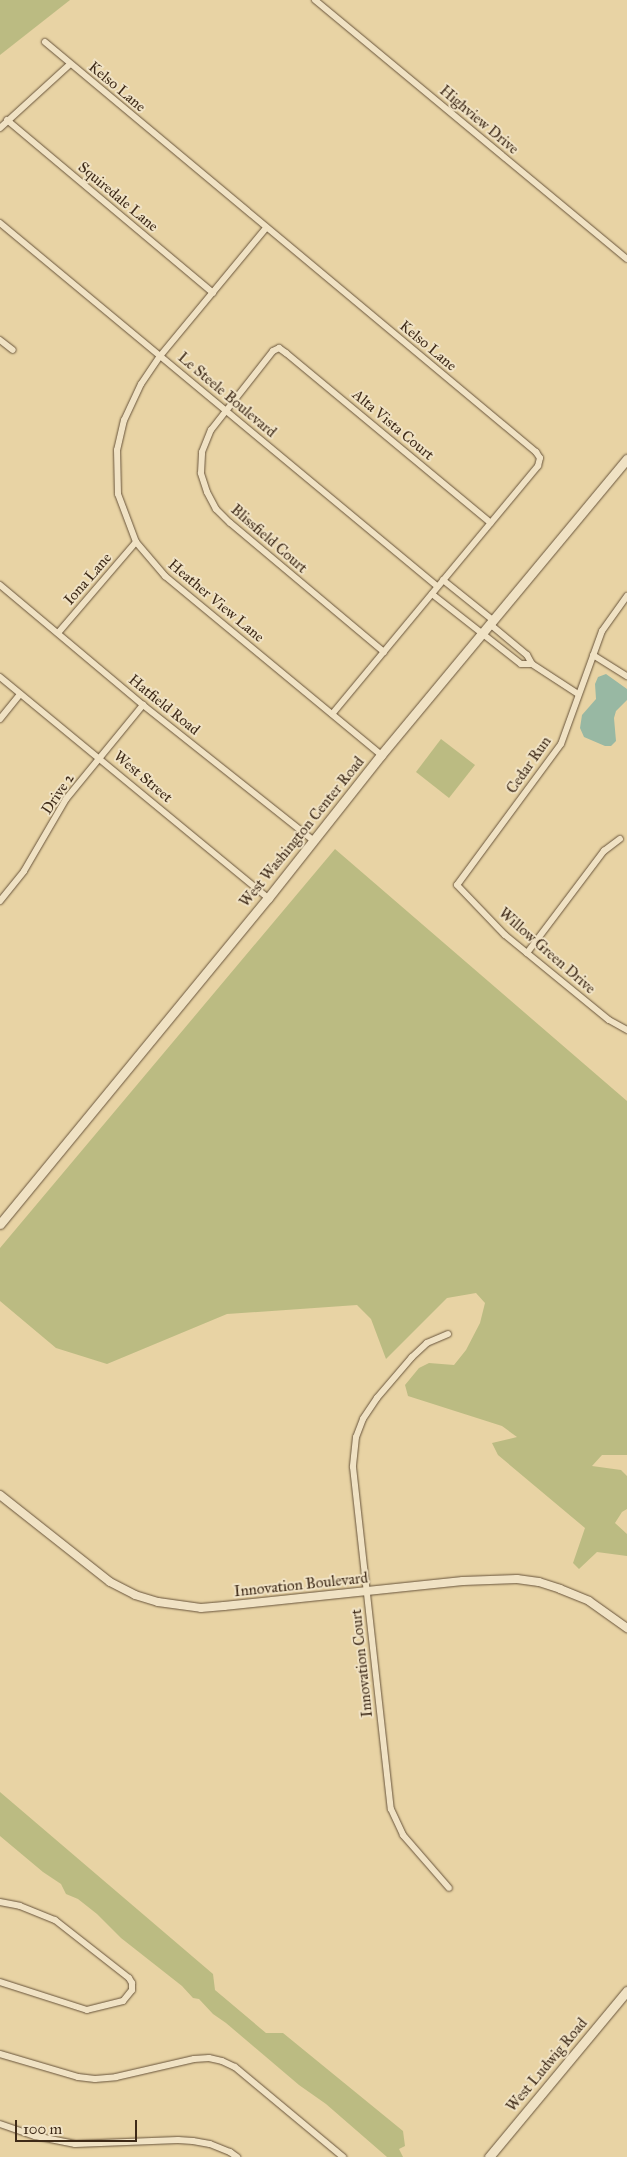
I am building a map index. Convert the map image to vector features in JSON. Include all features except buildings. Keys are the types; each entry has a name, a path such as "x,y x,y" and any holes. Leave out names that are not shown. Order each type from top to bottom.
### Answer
{"main road":[{"name":"West Washington Center Road","path":"0,1224 268,898 381,755 627,459"},
{"name":"West Ludwig Road","path":"489,2157 627,1991"}],"street":[{"name":"Highview Drive","path":"315,0 627,259"},
{"name":"Kelso Lane","path":"45,42 536,452 540,458 538,466 332,714"},
{"path":"0,128 70,64"},
{"name":"Squiredale Lane","path":"7,120 213,293"},
{"name":"Le Steele Boulevard","path":"0,223 437,586"},
{"name":"Heather View Lane","path":"266,228 160,356 140,384 124,420 117,450 118,494 136,542 165,576 381,755"},
{"path":"0,340 13,350"},
{"name":"Alta Vista Court","path":"279,348 490,522"},
{"name":"Blissfield Court","path":"279,348 273,351 211,430 202,452 201,473 207,492 216,509 384,652"},
{"name":"Iona Lane","path":"58,633 136,542"},
{"path":"442,580 527,655 532,664 578,694"},
{"name":"Hatfield Road","path":"0,585 143,705 314,841"},
{"path":"432,594 521,664 532,664"},
{"name":"Cedar Run","path":"457,885 561,744 602,631 627,596"},
{"path":"593,655 627,676"},
{"name":"West Street","path":"0,677 268,898"},
{"path":"0,719 20,694"},
{"name":"Drive 2","path":"0,901 24,871 66,799 143,705"},
{"path":"527,953 604,851 620,839"},
{"name":"Willow Green Drive","path":"457,885 505,935 609,1020 627,1030"},
{"name":"Innovation Court","path":"448,1334 427,1343 412,1356 377,1398 363,1419 356,1436 353,1467 390,1809 403,1835 449,1888"},
{"name":"Innovation Boulevard","path":"0,1495 110,1582 135,1595 158,1602 201,1608 494,1579 539,1582 589,1601 627,1628"},
{"path":"0,1902 20,1906 55,1920 129,1978 132,1983 132,1990 123,2001 87,2010 0,1982"},
{"path":"0,2054 78,2077 95,2079 116,2077 194,2059 209,2058 222,2061 235,2067 343,2157"},
{"path":"0,2124 35,2136 75,2144 193,2141 210,2144 237,2157"}],"green space":[{"path":"0,0 70,0 0,55"},
{"path":"441,739 475,765 449,798 416,772"},
{"path":"335,849 627,1101 627,1455 602,1455 592,1466 621,1470 627,1476 627,1509 622,1512 615,1523 627,1534 627,1556 597,1552 579,1569 573,1563 585,1528 498,1455 492,1443 517,1437 502,1426 408,1396 405,1385 419,1368 429,1363 454,1365 466,1350 480,1323 485,1303 476,1293 447,1298 386,1359 371,1319 357,1305 227,1314 107,1364 56,1348 0,1301 0,1248"},
{"path":"0,1792 213,1974 215,1990 266,2033 283,2033 403,2131 405,2146 399,2149 403,2157 387,2157 326,2104 299,2085 213,2014 199,1999 193,1998 182,1986 121,1938 97,1914 78,1899 66,1894 61,1884 43,1872 0,1836"}],"shaded area":[{"path":"606,674 627,689 627,700 616,711 614,718 616,741 611,746 605,746 584,737 580,728 582,715 596,699 595,684 598,677"}]}
